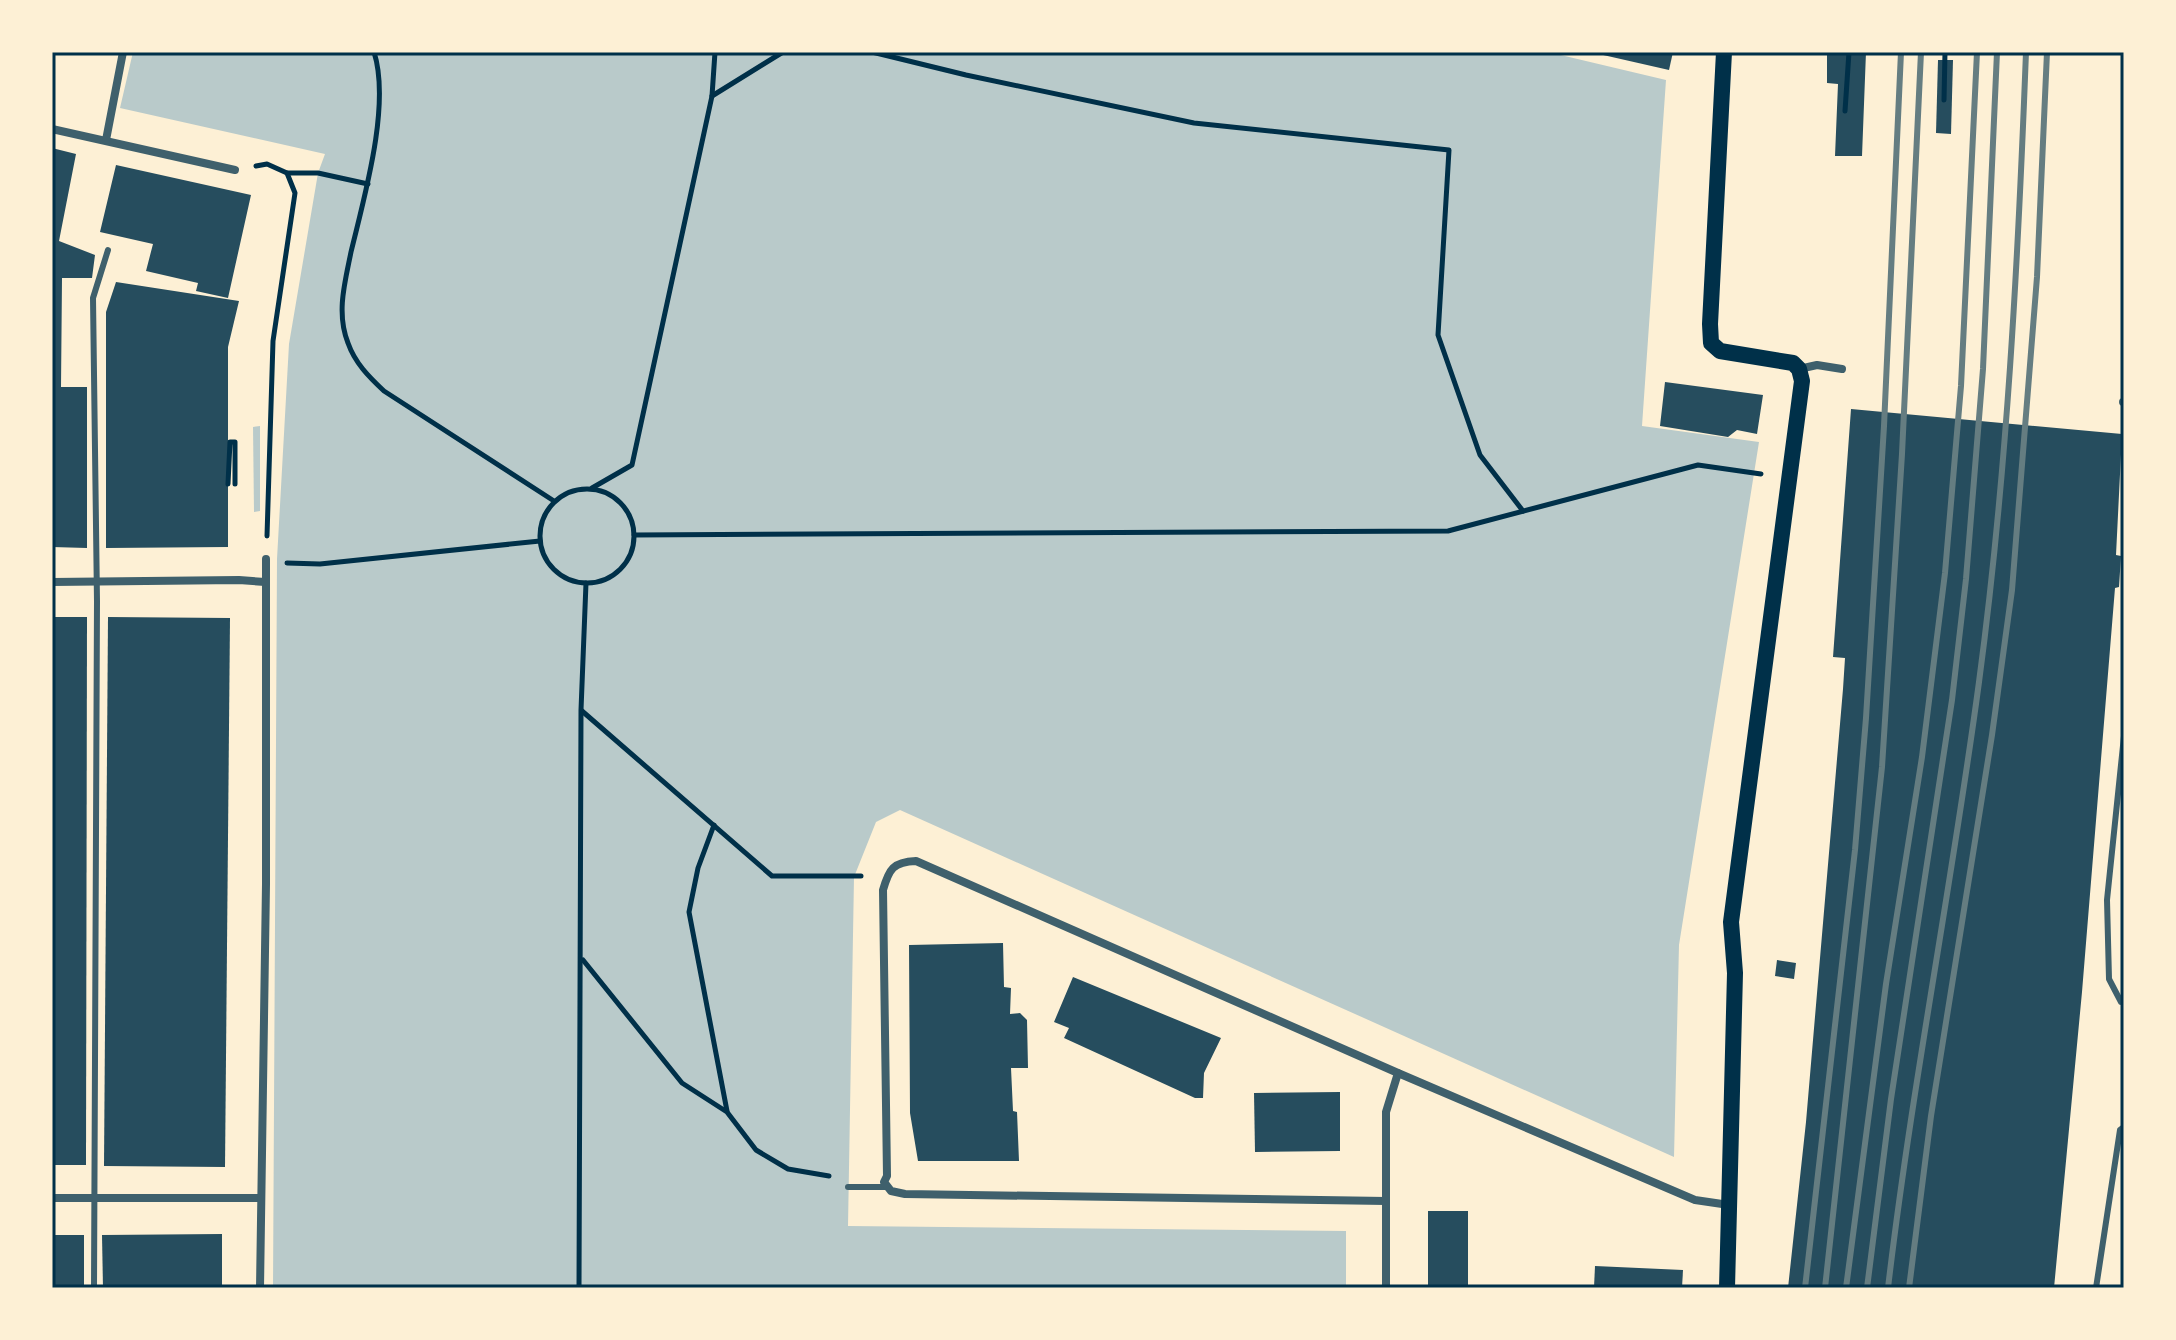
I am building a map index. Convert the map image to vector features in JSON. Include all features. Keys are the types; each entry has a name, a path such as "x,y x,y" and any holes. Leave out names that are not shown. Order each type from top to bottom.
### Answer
{"main road":[{"path":"1724,52 1711,343 1720,351 1793,363 1799,369 1802,381 1731,922 1735,973 1727,1288"}],"street":[{"path":"106,140 123,52"},
{"path":"52,129 235,170"},
{"path":"1799,369 1817,365 1842,369"},
{"path":"260,1288 266,884 266,561"},
{"path":"52,582 265,582"},
{"path":"1386,1201 905,1194 891,1191 885,1187 883,890 888,872 902,861 916,861 1695,1200 1730,1205"},
{"path":"1386,1288 1386,1112 1398,1073"},
{"path":"52,1198 260,1198"}],"lane":[{"path":"94,1288 97,583 93,298 108,250"},
{"path":"2124,736 2107,900 2109,979 2124,1003"},
{"path":"2096,1288 2120,1130 2124,1127"},
{"path":"848,1187 885,1187"}],"path":[{"path":"374,52 379,112 368,184 345,278 341,316 348,343 362,370 384,391 554,501"},
{"path":"592,488 609,493 626,509 634,535 629,557 621,568 610,577 586,583 568,579 552,568 541,550 543,516 554,501 569,492 592,488 632,465 712,96 715,52"},
{"path":"712,96 783,52"},
{"path":"872,52 1194,123 1449,150 1438,335 1480,455 1523,511"},
{"path":"1845,111 1849,52"},
{"path":"1944,100 1945,52"},
{"path":"368,184 318,173 287,173 295,193 273,341 266,561 320,564 540,541"},
{"path":"230,442 235,442 231,484 230,442"},
{"path":"634,535 1448,531 1698,465 1790,479"},
{"path":"579,1288 581,710 586,583"},
{"path":"581,710 772,876 860,877 865,864 888,872"},
{"path":"714,825 698,868 689,912 727,1112"},
{"path":"582,958 682,1083 727,1112 756,1150 788,1169 836,1176"}],"shaded area":[{"path":"133,52 1548,52 1666,80 1642,426 1759,442 1679,945 1674,1157 900,810 876,822 854,877 848,1226 1346,1231 1346,1288 273,1288 277,559 289,344 318,173 325,154 120,108"},
{"path":"260,426 260,511 254,512 253,427"}],"building":[{"path":"1590,52 1673,52 1669,70"},
{"path":"1827,52 1866,52 1862,156 1835,156 1838,84 1827,83"},
{"path":"1938,60 1953,60 1951,134 1936,133"},
{"path":"52,148 76,154 59,241 95,255 92,278 62,278 61,387 87,387 87,548 52,547"},
{"path":"116,165 251,195 228,298 196,291 198,283 146,271 153,244 100,232"},
{"path":"116,282 239,301 228,347 228,547 106,548 106,312"},
{"path":"1665,382 1763,395 1757,434 1737,430 1728,437 1660,426"},
{"path":"1851,409 2122,434 2116,555 2121,556 2119,587 2115,588 2054,1288 1788,1288 1806,1122 1843,689 1845,658 1833,657"},
{"path":"52,617 87,617 86,1165 52,1165"},
{"path":"108,617 230,618 225,1167 104,1166"},
{"path":"1003,943 1004,987 1011,988 1010,1014 1020,1013 1027,1020 1028,1068 1011,1068 1019,1161 918,1161 910,1113 909,945"},
{"path":"1777,960 1796,963 1794,979 1775,976"},
{"path":"1073,977 1221,1038 1204,1073 1203,1098 1195,1098 1064,1038 1069,1028 1054,1022"},
{"path":"1340,1092 1340,1151 1255,1152 1254,1093"},
{"path":"1428,1211 1468,1211 1468,1288 1428,1288"},
{"path":"222,1234 222,1288 103,1288 102,1235"},
{"path":"52,1235 84,1235 84,1288 52,1288"},
{"path":"1595,1266 1683,1270 1682,1288 1594,1288"}],"railway":[{"path":"1805,1288 1855,850 1866,718 1884,426 1901,52"},
{"path":"1825,1288 1882,767 1902,454 1921,52"},
{"path":"1846,1288 1886,984 1922,757 1945,573 1961,386 1977,52"},
{"path":"1867,1288 1891,1099 1952,700 1966,579 1983,369 1997,52"},
{"path":"1888,1288 1989,604 2010,367 2026,52"},
{"path":"1909,1288 1931,1116 2012,590 2037,277 2047,52"}]}
